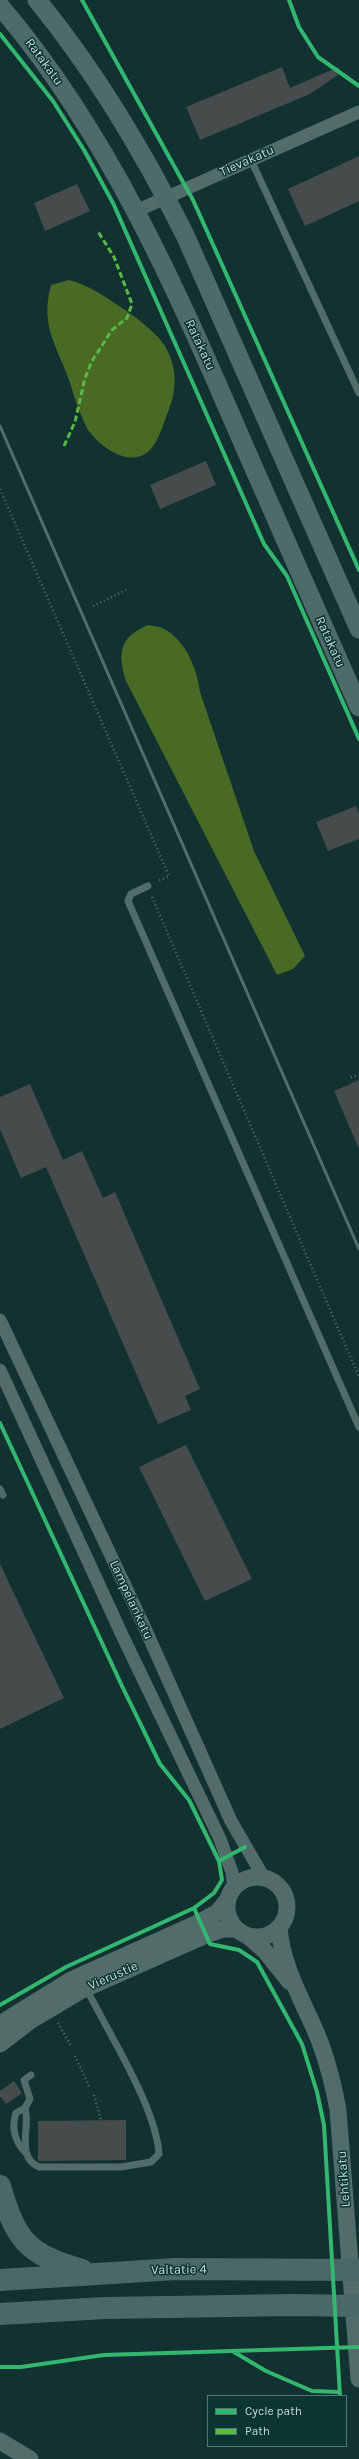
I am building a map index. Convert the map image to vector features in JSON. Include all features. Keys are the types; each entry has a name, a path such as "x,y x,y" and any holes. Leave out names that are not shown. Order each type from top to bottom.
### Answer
{"highway":[{"path":"0,2186 10,2218 23,2241 46,2258 94,2274"},
{"name":"Valtatie 4","path":"0,2280 176,2269 359,2270"},
{"path":"5,2317 105,2308 292,2305 359,2306"}],"main road":[{"path":"37,0 82,59 116,108 166,197 185,235 359,629"},
{"name":"Ratakatu","path":"0,6 42,58 87,123 136,211 214,375 359,707"}],"street":[{"name":"Tievakatu","path":"136,211 359,112"},
{"name":"Lampelankatu","path":"0,1320 144,1626 231,1821 264,1878"},
{"name":"Lampelankatu","path":"0,1370 123,1637 220,1838 232,1872 231,1893"},
{"path":"247,1878 264,1878 280,1888 286,1900 286,1912 279,1927 267,1935 242,1932 227,1912 231,1893 247,1878"},
{"name":"Vierustie","path":"0,2024 71,1980 200,1922 218,1912 231,1893"},
{"name":"Lehtikatu","path":"279,1927 280,1939 294,1986 320,2042 338,2110 359,2379"},
{"name":"Vierustie","path":"0,2044 30,2020 86,1988 206,1935 223,1929 242,1932"},
{"name":"Lehtikatu","path":"242,1932 264,1950 294,1986"},
{"path":"0,2440 30,2459"}],"lane":[{"path":"251,160 359,393"},
{"path":"148,886 131,894 128,901 359,1427"},
{"path":"31,2075 24,2080 30,2099 25,2108 16,2113 14,2122 19,2144 35,2165 39,2167 121,2167 151,2162 159,2154 154,2126 136,2085 86,1988"},
{"path":"25,2108 28,2114 26,2153"}],"path":[{"path":"0,489 170,876 148,886 359,1377"},
{"path":"93,606 128,589"},
{"path":"350,1077 359,1075"},
{"path":"62,2030 70,2046"},
{"path":"75,2056 89,2086"},
{"path":"94,2095 101,2120"}],"green space":[{"path":"69,280 95,291 138,319 158,337 166,348 170,357 173,366 175,383 172,400 158,439 150,450 142,455 126,457 117,454 101,444 89,431 81,416 52,337 47,314 51,285"},
{"path":"148,625 162,628 173,635 180,642 190,657 199,683 200,692 254,851 305,956 293,969 277,975 126,681 122,662 123,647 126,640 131,635"}],"building":[{"path":"282,67 290,88 338,67 341,73 310,94 200,140 186,107"},
{"path":"359,156 359,201 305,226 288,189"},
{"path":"77,184 90,211 45,231 34,203"},
{"path":"206,461 216,485 160,509 150,485"},
{"path":"356,806 359,814 359,839 328,851 316,822"},
{"path":"359,1080 359,1149 334,1091"},
{"path":"30,1084 63,1160 82,1151 103,1198 115,1192 200,1389 185,1396 191,1410 158,1424 46,1167 21,1178 0,1129 0,1097"},
{"path":"186,1445 252,1579 205,1601 139,1467"},
{"path":"0,1564 64,1698 0,1729"},
{"path":"14,2081 22,2093 6,2104 0,2096 0,2091"},
{"path":"126,2120 126,2160 38,2161 38,2121"}],"railway":[{"path":"0,426 359,1249"}],"marked path":[{"path":"64,446 75,422 85,378 92,361 112,330 127,318 132,304 114,257 97,230"}],"cycle path":[{"path":"82,0 193,200 359,570"},
{"path":"289,0 299,27 318,57 359,86"},
{"path":"0,34 53,101 84,150 113,203 264,544 287,576 359,739"},
{"path":"0,1423 122,1686 160,1764 189,1800 219,1861"},
{"path":"0,2005 66,1967 194,1908 214,1893 222,1880 219,1861 245,1847"},
{"path":"194,1908 210,1944 239,1950 257,1962 302,2044 317,2092 324,2125 340,2395"},
{"path":"0,2367 21,2367 104,2355 359,2347"},
{"path":"234,2352 266,2371 312,2391 340,2392"}]}
